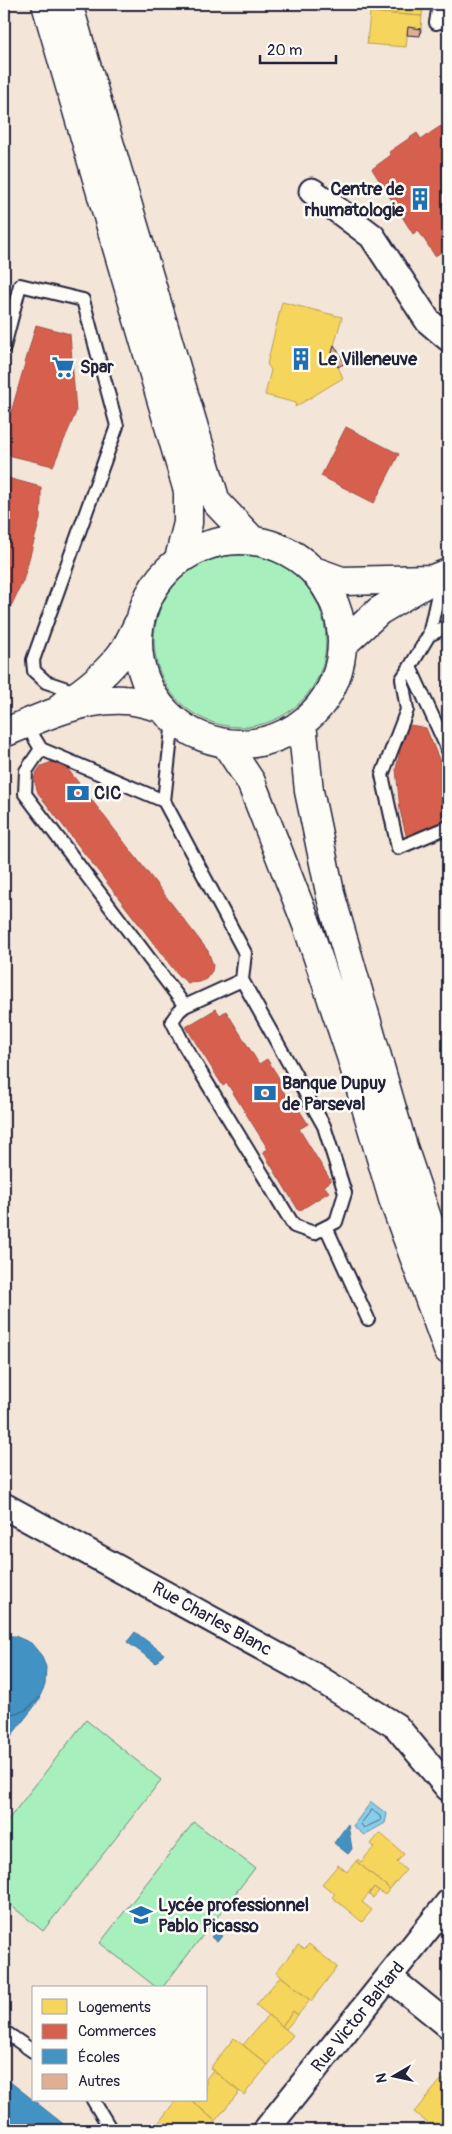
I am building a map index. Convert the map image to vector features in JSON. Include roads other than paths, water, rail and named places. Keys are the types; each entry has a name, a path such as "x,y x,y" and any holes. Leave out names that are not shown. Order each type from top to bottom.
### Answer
{"main road":[{"path":"46,4 188,491 188,523 179,559"},
{"path":"68,4 216,502 252,540"},
{"path":"53,712 81,693 103,674 125,649 139,623 147,598 160,577 179,559 201,546 227,540 252,540 286,550 314,571 330,593 339,618 342,645 337,675 323,702 302,723 279,737 253,744 226,744 207,739 189,731 167,714 146,683 138,653 139,623"},
{"path":"314,571 342,580 441,576"},
{"path":"342,645 380,611 441,576"},
{"path":"15,728 53,712 101,701 126,700 167,714"},
{"path":"302,723 309,791 331,897 403,1147 448,1280"},
{"path":"226,744 251,782 308,925 351,1056 393,1199 448,1350"}],"street":[{"path":"312,191 372,236 428,321 448,338"},
{"name":"Rue Charles Blanc","path":"4,1506 313,1675 396,1726 448,1788"},
{"name":"Rue Victor Baltard","path":"266,2130 390,1978 448,1903"},
{"path":"390,1978 448,2025"}],"lane":[{"path":"439,4 436,23 448,20"},
{"path":"4,347 20,285 82,300 117,426 33,660 34,671 46,682 81,693"},
{"path":"441,576 429,635 402,679 407,710 382,775 398,848 448,827"},
{"path":"429,635 448,626"},
{"path":"410,667 448,750"},
{"path":"167,714 164,800 245,953 242,980 324,1126 345,1193 336,1222 314,1233 294,1226 173,1026 174,1016 185,1006 242,980"},
{"path":"15,728 40,749 164,800"},
{"path":"40,749 26,771 25,794 185,1006"},
{"path":"326,1227 368,1319"},
{"path":"5,2032 32,2051"},
{"path":"94,2102 110,2130"}],"water":[{"path":"371,1802 387,1814 385,1823 364,1835 353,1826"}],"place":[{"name":"Centre de rhumatologie","path":"420,199"},
{"name":"Le Villeneuve","path":"301,359"},
{"name":"Spar","path":"63,367"},
{"name":"CIC","path":"78,793"},
{"name":"Banque Dupuy de Parseval","path":"265,1093"},
{"name":"Lycée professionnel Pablo Picasso","path":"141,1915"}]}
